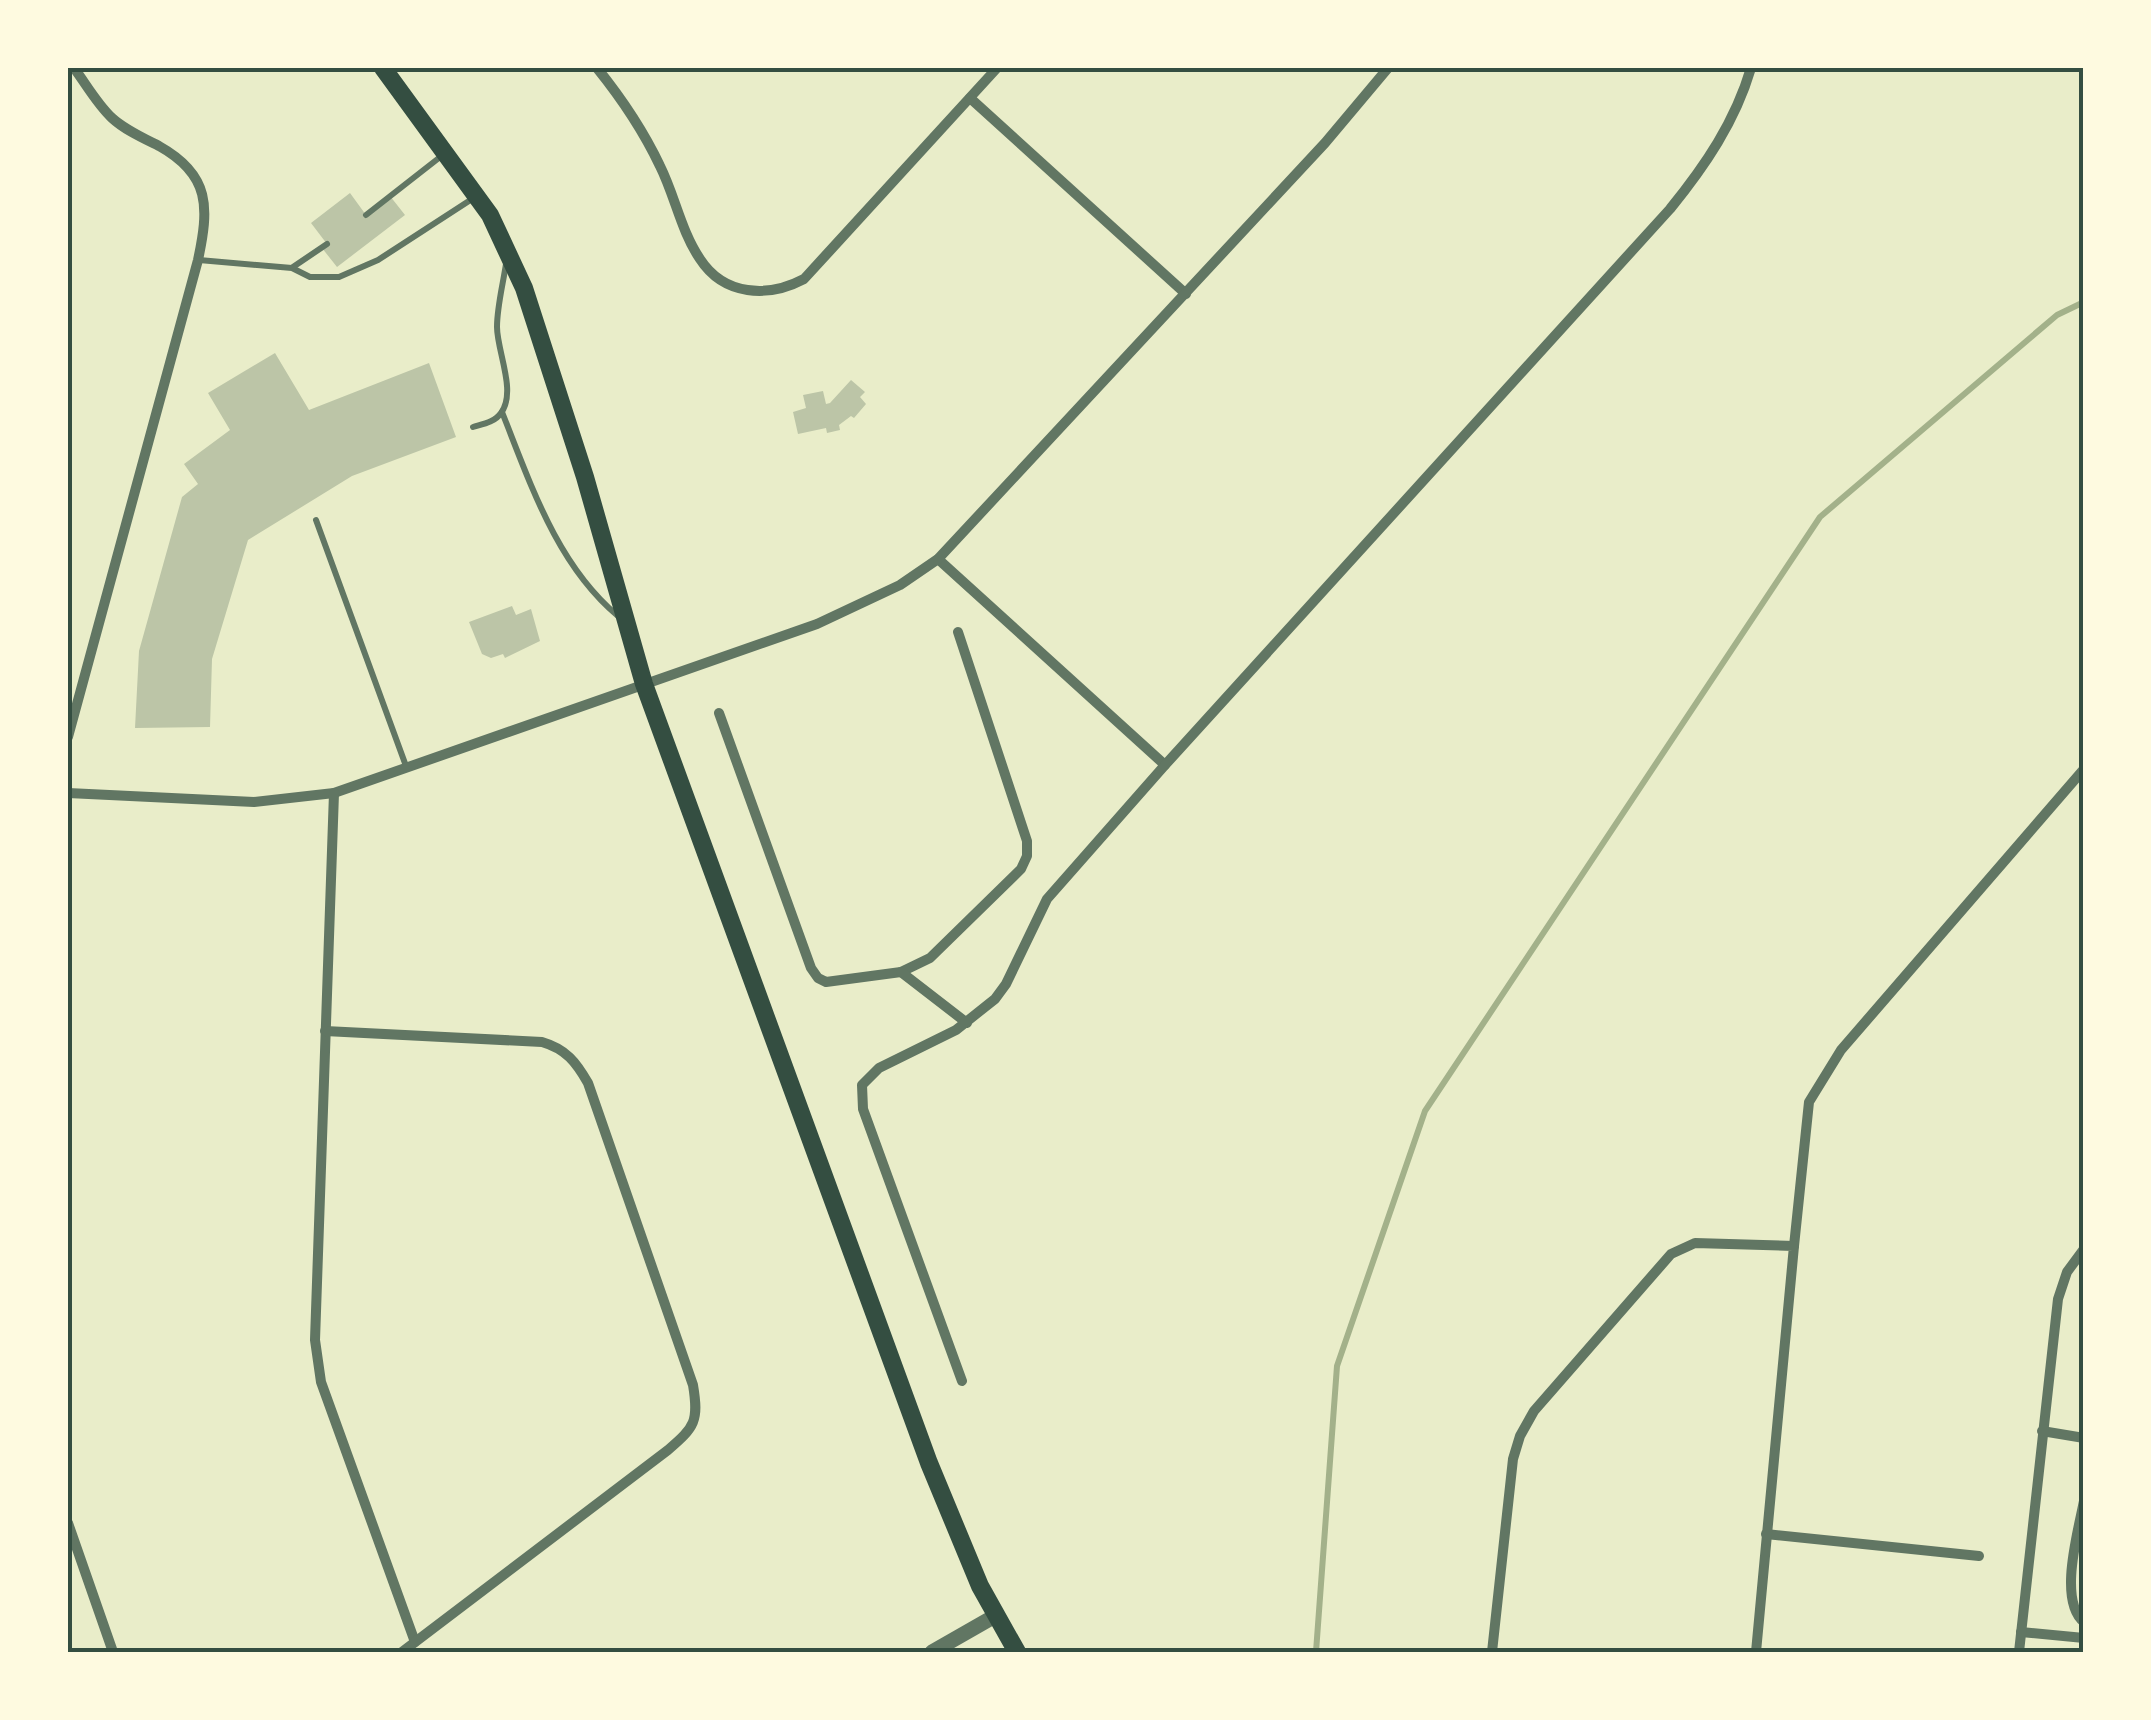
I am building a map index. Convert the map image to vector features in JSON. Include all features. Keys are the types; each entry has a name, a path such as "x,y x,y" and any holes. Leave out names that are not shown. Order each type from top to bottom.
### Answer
{"main road":[{"path":"383,68 477,196 524,288 585,477 644,684 929,1463 995,1616 1017,1652"}],"street":[{"path":"68,737 198,260 206,212 200,186 173,154 112,118 74,68"},
{"path":"597,68 641,126 700,260 730,286 758,292 774,292 804,280 997,68"},
{"path":"68,793 254,802 334,793 856,608 900,586 938,559 1186,294 1388,68"},
{"path":"962,1381 860,1096 862,1085 879,1068 967,1022 988,1006 1006,984 1048,899 1670,210 1713,152 1734,113 1751,68"},
{"path":"970,98 1186,294"},
{"path":"938,559 1165,765"},
{"path":"719,713 811,968 818,978 826,982 901,972 943,948 1021,868 1027,856 1027,840 958,632"},
{"path":"1756,1652 1807,1116 1813,1092 1841,1050 2084,768"},
{"path":"334,793 314,1305 321,1382 415,1642"},
{"path":"901,972 967,1022"},
{"path":"325,1031 542,1042 559,1047 576,1063 588,1083 693,1384 697,1408 695,1422 668,1450 402,1652"},
{"path":"1492,1652 1514,1460 1520,1436 1534,1411 1671,1254 1695,1243 1794,1246"},
{"path":"2019,1652 2058,1299 2067,1272 2084,1249"},
{"path":"2042,1431 2084,1438"},
{"path":"2084,1501 2069,1597 2074,1613 2084,1622"},
{"path":"68,1523 113,1652"},
{"path":"1766,1534 1979,1556"},
{"path":"932,1652 995,1616"},
{"path":"2021,1632 2084,1638"}],"lane":[{"path":"366,215 447,152"},
{"path":"198,260 292,268 310,277 325,278 357,270 395,250 477,196"},
{"path":"292,268 327,244"},
{"path":"508,251 497,327 507,390 502,412 535,499 572,564 598,599 626,624"},
{"path":"473,427 492,421 502,412"},
{"path":"316,520 406,766"}],"building":[{"path":"350,193 366,215 390,196 405,215 337,267 322,248 327,244 311,223"},
{"path":"275,353 309,410 429,363 456,437 352,476 248,540 212,659 210,727 135,728 139,651 182,497 198,484 184,464 230,430 208,393"},
{"path":"851,380 865,392 860,397 866,404 854,418 851,416 839,425 840,430 827,433 826,428 798,434 793,412 806,408 803,395 823,391 826,404 830,403"},
{"path":"512,606 516,615 531,609 540,641 505,658 503,654 491,658 482,654 469,622"}],"waterway":[{"path":"1316,1652 1337,1366 1425,1111 1820,517 2057,315 2084,302"}]}
